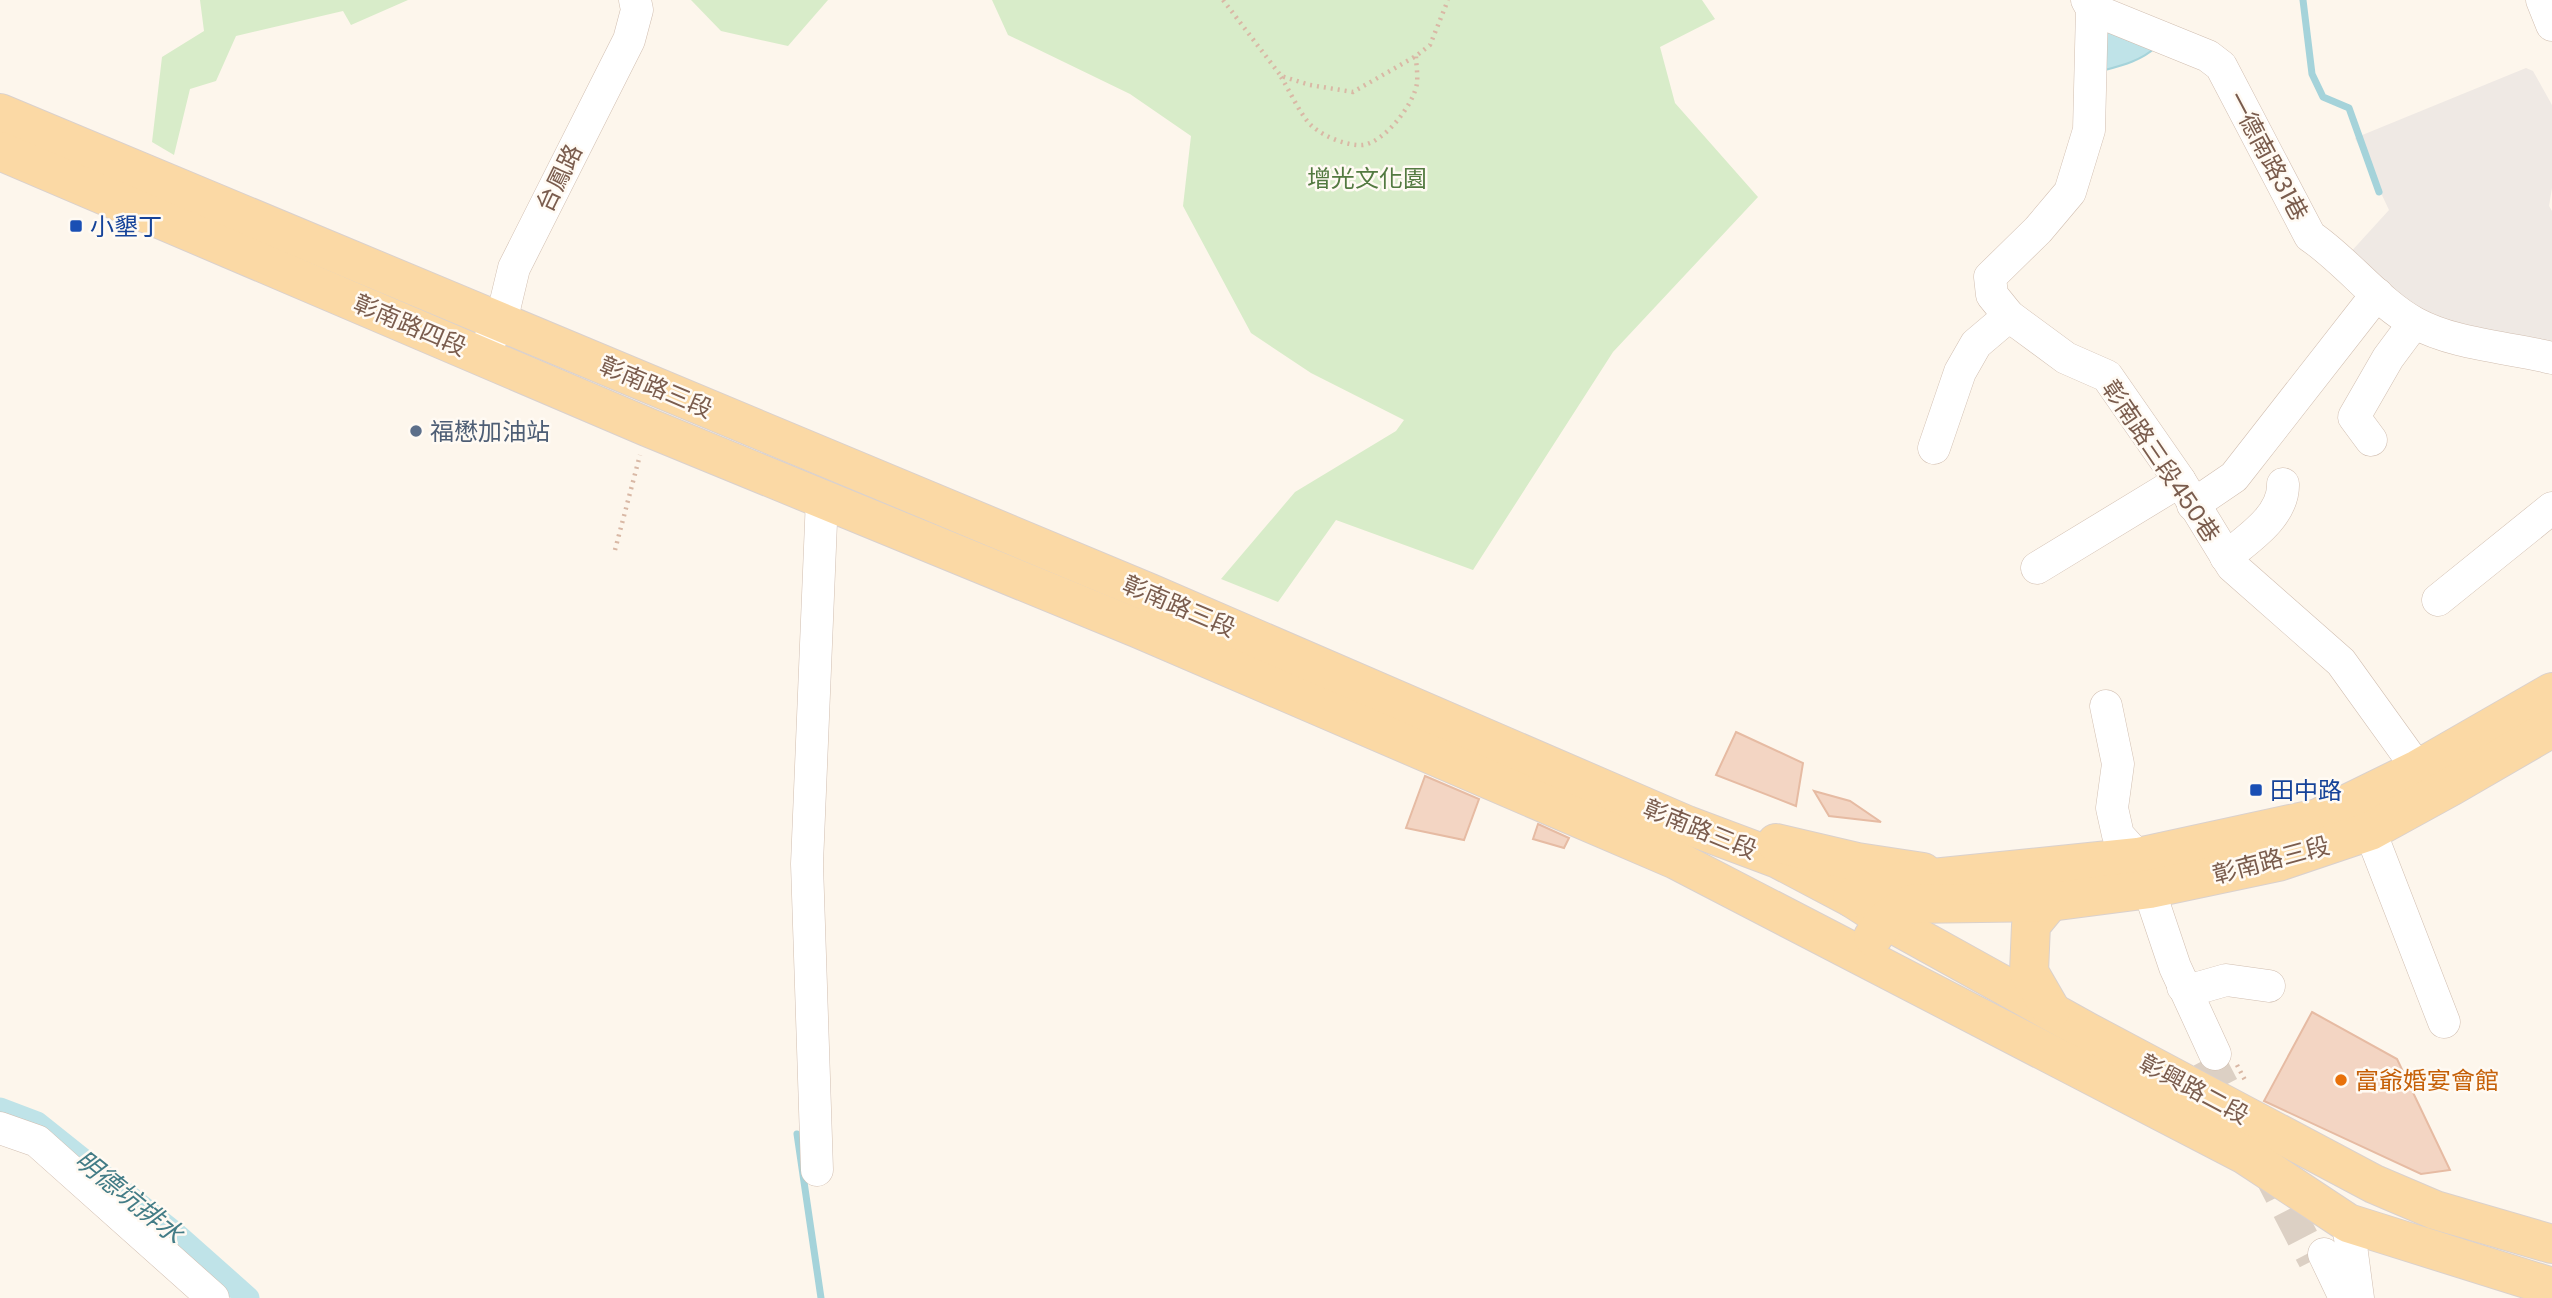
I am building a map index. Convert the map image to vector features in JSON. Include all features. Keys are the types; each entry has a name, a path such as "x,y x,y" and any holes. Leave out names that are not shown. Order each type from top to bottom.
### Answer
{"main road":[{"name":"彰南路四段","path":"0,113 501,322"},
{"name":"彰南路四段","path":"0,151 647,427 822,498"},
{"name":"彰南路三段","path":"501,322 1150,593 1687,825 1778,859 1852,898 1903,881 1949,876 2144,873 2278,862 2370,831 2552,728"},
{"name":"彰南路三段","path":"822,498 1139,629 1676,860 1859,956 1886,920 1910,904 2050,902 2318,818 2418,769 2552,692"},
{"path":"1687,825 1748,836 1857,862 1949,876"},
{"path":"1852,898 1859,956"},
{"name":"彰興路二段","path":"1852,898 1886,920 2088,1032 2374,1184 2435,1210 2552,1244"},
{"path":"2050,902 2031,925 2029,972 2051,1010"},
{"name":"彰興路二段","path":"1859,956 2245,1155 2348,1223 2552,1287"}],"street":[{"name":"台鳳路","path":"480,355 501,322 514,268 629,40 637,10 635,0"},
{"path":"2542,0 2552,25"},
{"name":"一德南路31巷","path":"2090,4 2208,56 2221,66 2311,236 2414,323 2455,338 2552,358"},
{"name":"彰南路三段450巷","path":"2090,4 2089,130 2070,192 2038,230 1990,277 1992,295 2009,316 2066,358 2107,376 2187,493 2232,566 2341,662 2418,769"},
{"path":"2037,568 2187,493 2234,477 2377,294"},
{"path":"1934,448 1960,372 1976,344 2009,316"},
{"path":"2371,440 2354,417 2388,358 2414,323"},
{"path":"2226,557 2267,521 2283,496 2283,484"},
{"path":"817,1170 807,864 822,498"},
{"path":"2438,600 2552,508"},
{"path":"2106,706 2118,764 2112,808 2118,835 2144,873 2183,987 2211,1056"},
{"path":"2370,831 2444,1021"},
{"path":"2183,987 2198,988 2226,980 2269,986"},
{"path":"0,1128 37,1141 213,1298"},
{"path":"2348,1223 2358,1298"},
{"path":"2339,1298 2319,1257 2345,1298"}],"path":[{"path":"1223,0 1281,76 1310,125 1334,138 1364,145 1380,137 1406,111 1417,83 1416,56"},
{"path":"1281,76 1310,85 1353,92 1430,45 1448,0"},
{"path":"615,550 647,427"}],"shaded area":[{"path":"2526,68 2533,71 2552,105 2552,188 2549,206 2552,211 2552,347 2433,325 2348,255 2389,210 2355,138"}],"green space":[{"path":"200,0 408,0 351,25 343,11 236,36 216,81 190,89 174,155 152,142 162,57 204,31"},
{"path":"691,0 828,0 788,46 721,31"},
{"name":"增光文化園","path":"992,0 1702,0 1715,19 1660,47 1675,103 1758,197 1613,352 1473,570 1336,520 1278,602 1221,579 1295,492 1396,431 1404,420 1311,373 1251,333 1183,206 1191,136 1130,94 1008,35"}],"water":[{"path":"2106,26 2156,47 2139,59 2105,70"}],"building":[{"path":"1736,732 1803,763 1796,806 1716,775"},
{"path":"1425,776 1479,799 1464,840 1406,828"},
{"path":"1814,791 1850,801 1881,822 1829,816"},
{"path":"1538,824 1569,838 1564,848 1533,839"},
{"name":"富爺婚宴會館","path":"2312,1012 2397,1059 2450,1170 2421,1174 2264,1101"}],"waterway":[{"path":"2303,0 2312,74 2323,97 2349,108 2379,192"},
{"name":"明德坑排水","path":"0,1109 37,1123 176,1234 248,1298"},
{"path":"797,1134 821,1298"}],"tunnel":[{"path":"2208,1058 2240,1119"},
{"path":"2266,1167 2314,1260"}],"place":[{"name":"小墾丁","path":"76,226"},
{"name":"福懋加油站","path":"416,431"},
{"name":"田中路","path":"2256,790"},
{"name":"富爺婚宴會館","path":"2341,1080"}]}
